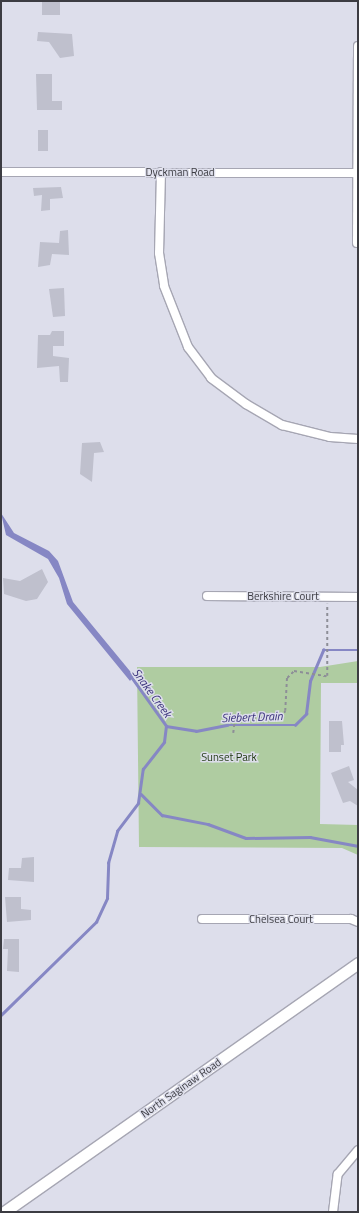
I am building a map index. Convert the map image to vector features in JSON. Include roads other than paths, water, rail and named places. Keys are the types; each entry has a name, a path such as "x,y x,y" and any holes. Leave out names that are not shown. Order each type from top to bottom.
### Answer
{"main road":[{"name":"North Saginaw Road","path":"4,1212 358,963"}],"street":[{"path":"357,243 358,46"},
{"name":"Dyckman Road","path":"1,172 357,173"},
{"path":"161,172 159,253 164,286 188,347 211,378 246,404 282,425 330,437 358,439"},
{"name":"Berkshire Court","path":"207,596 358,597"},
{"name":"Chelsea Court","path":"202,919 351,919 358,922"},
{"path":"333,1212 338,1174 358,1150"}],"water":[{"path":"1,513 14,533 49,551 58,561 73,602 134,676 130,681 67,604 59,578 48,559 6,535"}],"waterway":[{"name":"Siebert Drain","path":"166,726 196,731 227,725 295,725 306,714 310,681 323,650 358,650"},
{"name":"Snake Creek","path":"1,1015 96,922 107,898 108,863 117,831 138,803 143,769 164,742 166,726 131,677"},
{"path":"141,794 162,815 208,824 246,838 310,837 358,846"}],"park label":[{"name":"Sunset Park","path":"229,757"}]}
